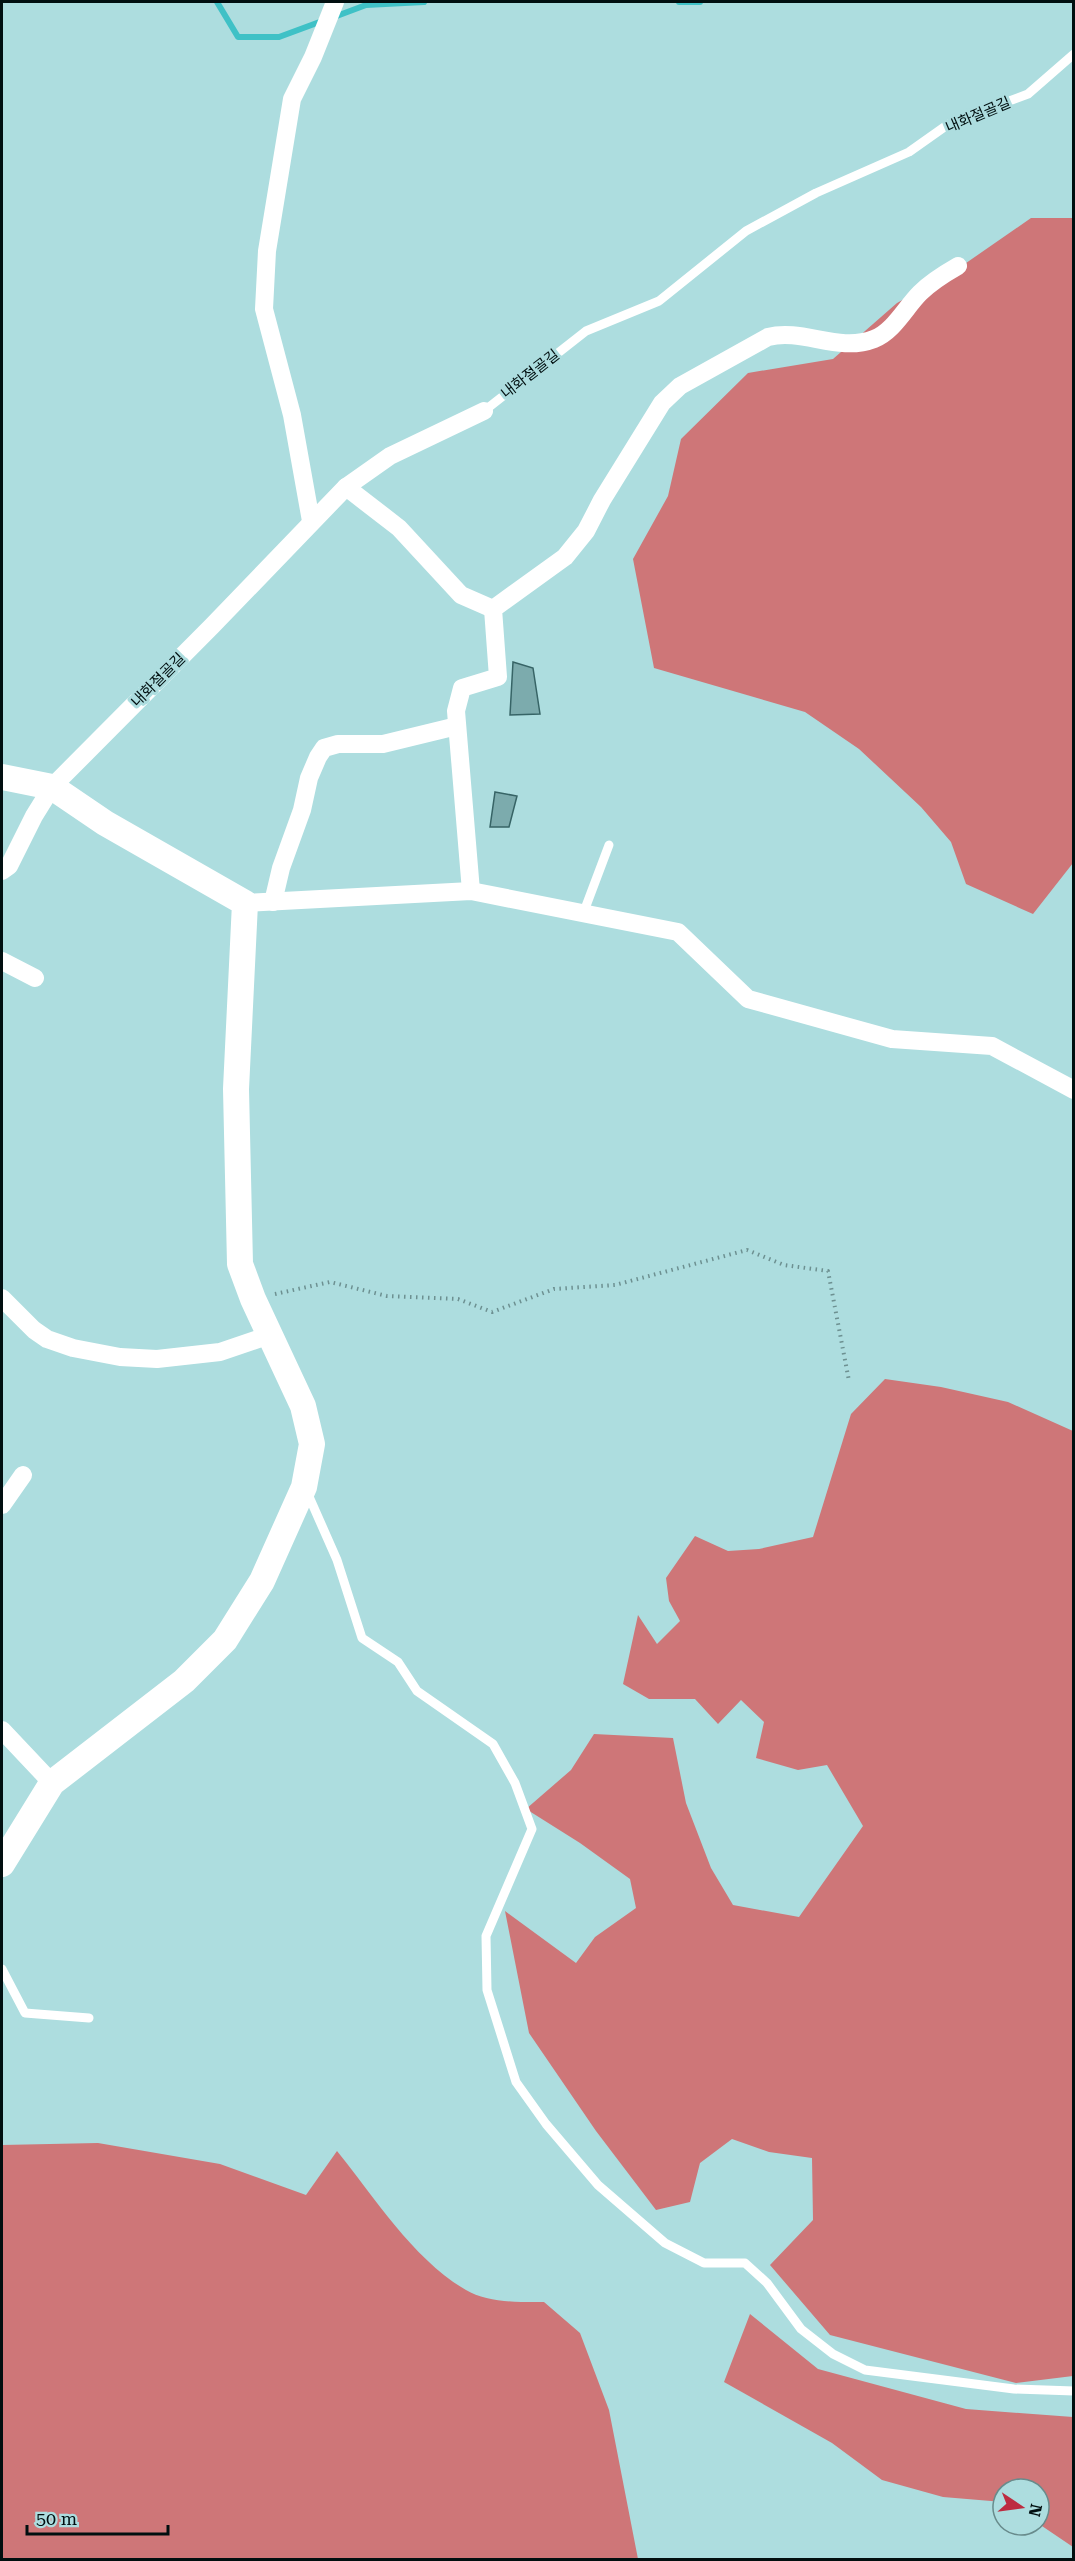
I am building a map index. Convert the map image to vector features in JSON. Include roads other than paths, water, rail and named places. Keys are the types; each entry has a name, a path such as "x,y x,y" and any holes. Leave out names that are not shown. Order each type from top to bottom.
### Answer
{"street":[{"path":"311,521 292,415 264,309 267,251 292,99 313,57 335,2"},
{"path":"493,609 565,557 586,531 602,500 662,403 680,386 768,337 780,334 837,343 874,339 888,332 921,292 958,266"},
{"name":"내화절골길","path":"2,871 9,866 33,816 52,786 212,626 346,487 390,456 484,411"},
{"path":"346,487 399,528 461,595 493,609"},
{"path":"471,891 456,711 462,688 498,677 493,609"},
{"path":"273,902 281,868 302,810 309,778 324,748 338,744 383,744 457,726"},
{"path":"2,777 52,786 105,823 245,903 471,891 678,932 748,999 892,1039 992,1046 1074,1090"},
{"path":"2,1864 52,1783 184,1681 225,1640 262,1581 304,1487 312,1444 303,1406 253,1299 240,1264 236,1089 245,903"},
{"path":"2,960 18,971 35,978"},
{"path":"2,1298 34,1330 47,1339 74,1348 120,1357 157,1359 220,1352 270,1335"},
{"path":"2,1505 23,1475"},
{"path":"2,1730 52,1783"}],"lane":[{"name":"내화절골길","path":"484,411 586,331 659,301 746,231 816,193 909,152 950,123 1028,94 1074,54"},
{"path":"583,914 609,845"},
{"path":"304,1487 337,1560 362,1638 398,1662 417,1691 493,1744 515,1783 532,1829 486,1936 488,1990 516,2082 553,2133 598,2185 665,2243 704,2263 744,2263 767,2283 801,2329 833,2354 865,2370 1014,2389 1074,2391"},
{"path":"2,1969 25,2013 89,2018"}],"waterway":[{"path":"217,2 238,37 279,37 325,20"},
{"path":"334,17 366,5 424,2"},
{"path":"679,2 700,2"}]}
